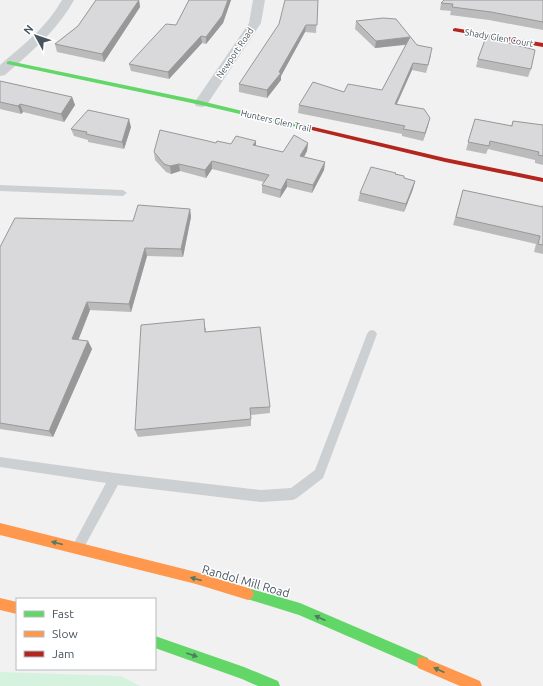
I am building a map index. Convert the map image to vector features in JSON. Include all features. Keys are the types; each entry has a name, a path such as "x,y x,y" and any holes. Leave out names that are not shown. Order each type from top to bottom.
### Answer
{"street":[{"path":"4,67 40,37 59,16 68,0"},
{"name":"Newport Road","path":"201,103 255,23 259,0"},
{"name":"Shady Glen Court","path":"455,30 485,34 543,46"},
{"name":"Hunters Glen Trail","path":"4,67 201,103 445,160 543,180"},
{"name":"Randol Mill Road","path":"0,529 196,578 300,609 475,686"},
{"path":"0,604 16,608"},
{"path":"156,642 244,673 273,686"}],"lane":[{"path":"0,188 124,193"},
{"path":"0,462 115,479 261,496 293,494 319,474 372,334"},
{"path":"77,549 115,479"}],"green space":[{"path":"0,672 121,676 140,686 0,686"}],"building":[{"path":"96,0 139,0 102,54 55,44 78,26"},
{"path":"189,0 228,0 222,16 206,37 201,36 168,72 129,64 166,24 176,25"},
{"path":"285,0 318,0 317,25 306,25 279,72 281,73 267,90 239,84 279,24"},
{"path":"444,0 543,0 543,22 491,12 452,7 453,4 441,3"},
{"path":"383,18 396,19 417,45 432,48 428,65 413,63 395,104 424,109 430,118 425,133 403,129 405,126 299,105 313,82 344,92 348,84 382,90 410,37 376,41 356,21"},
{"path":"486,37 535,50 531,69 478,59"},
{"path":"0,81 72,97 61,114 20,104 18,106 0,102"},
{"path":"88,110 129,119 122,142 71,129"},
{"path":"475,119 512,126 513,121 543,125 543,156 538,155 539,152 490,141 489,146 468,142"},
{"path":"160,130 216,143 217,141 231,144 236,136 256,141 253,145 283,152 294,135 308,143 300,156 325,162 313,185 287,179 281,190 262,185 269,175 212,161 205,170 179,164 170,166 164,164 154,152"},
{"path":"371,167 396,173 395,174 404,176 404,178 415,181 406,204 360,193"},
{"path":"463,190 543,207 543,245 538,244 540,236 456,217"},
{"path":"138,205 190,209 181,249 145,248 129,304 87,302 72,339 88,341 49,431 0,423 0,247 15,218 133,221"},
{"path":"204,319 205,332 260,327 270,407 250,408 251,419 135,430 141,325"}],"traffic: fast":[{"path":"9,63 201,103 301,126"},
{"path":"248,594 300,609 423,663"},
{"path":"156,642 244,673 273,686"}],"traffic: slow":[{"path":"0,529 196,578 248,594"},
{"path":"0,604 16,608"},
{"path":"423,663 475,686"}],"traffic: jam":[{"path":"455,30 543,45"},
{"path":"301,126 445,160 543,180"}]}
